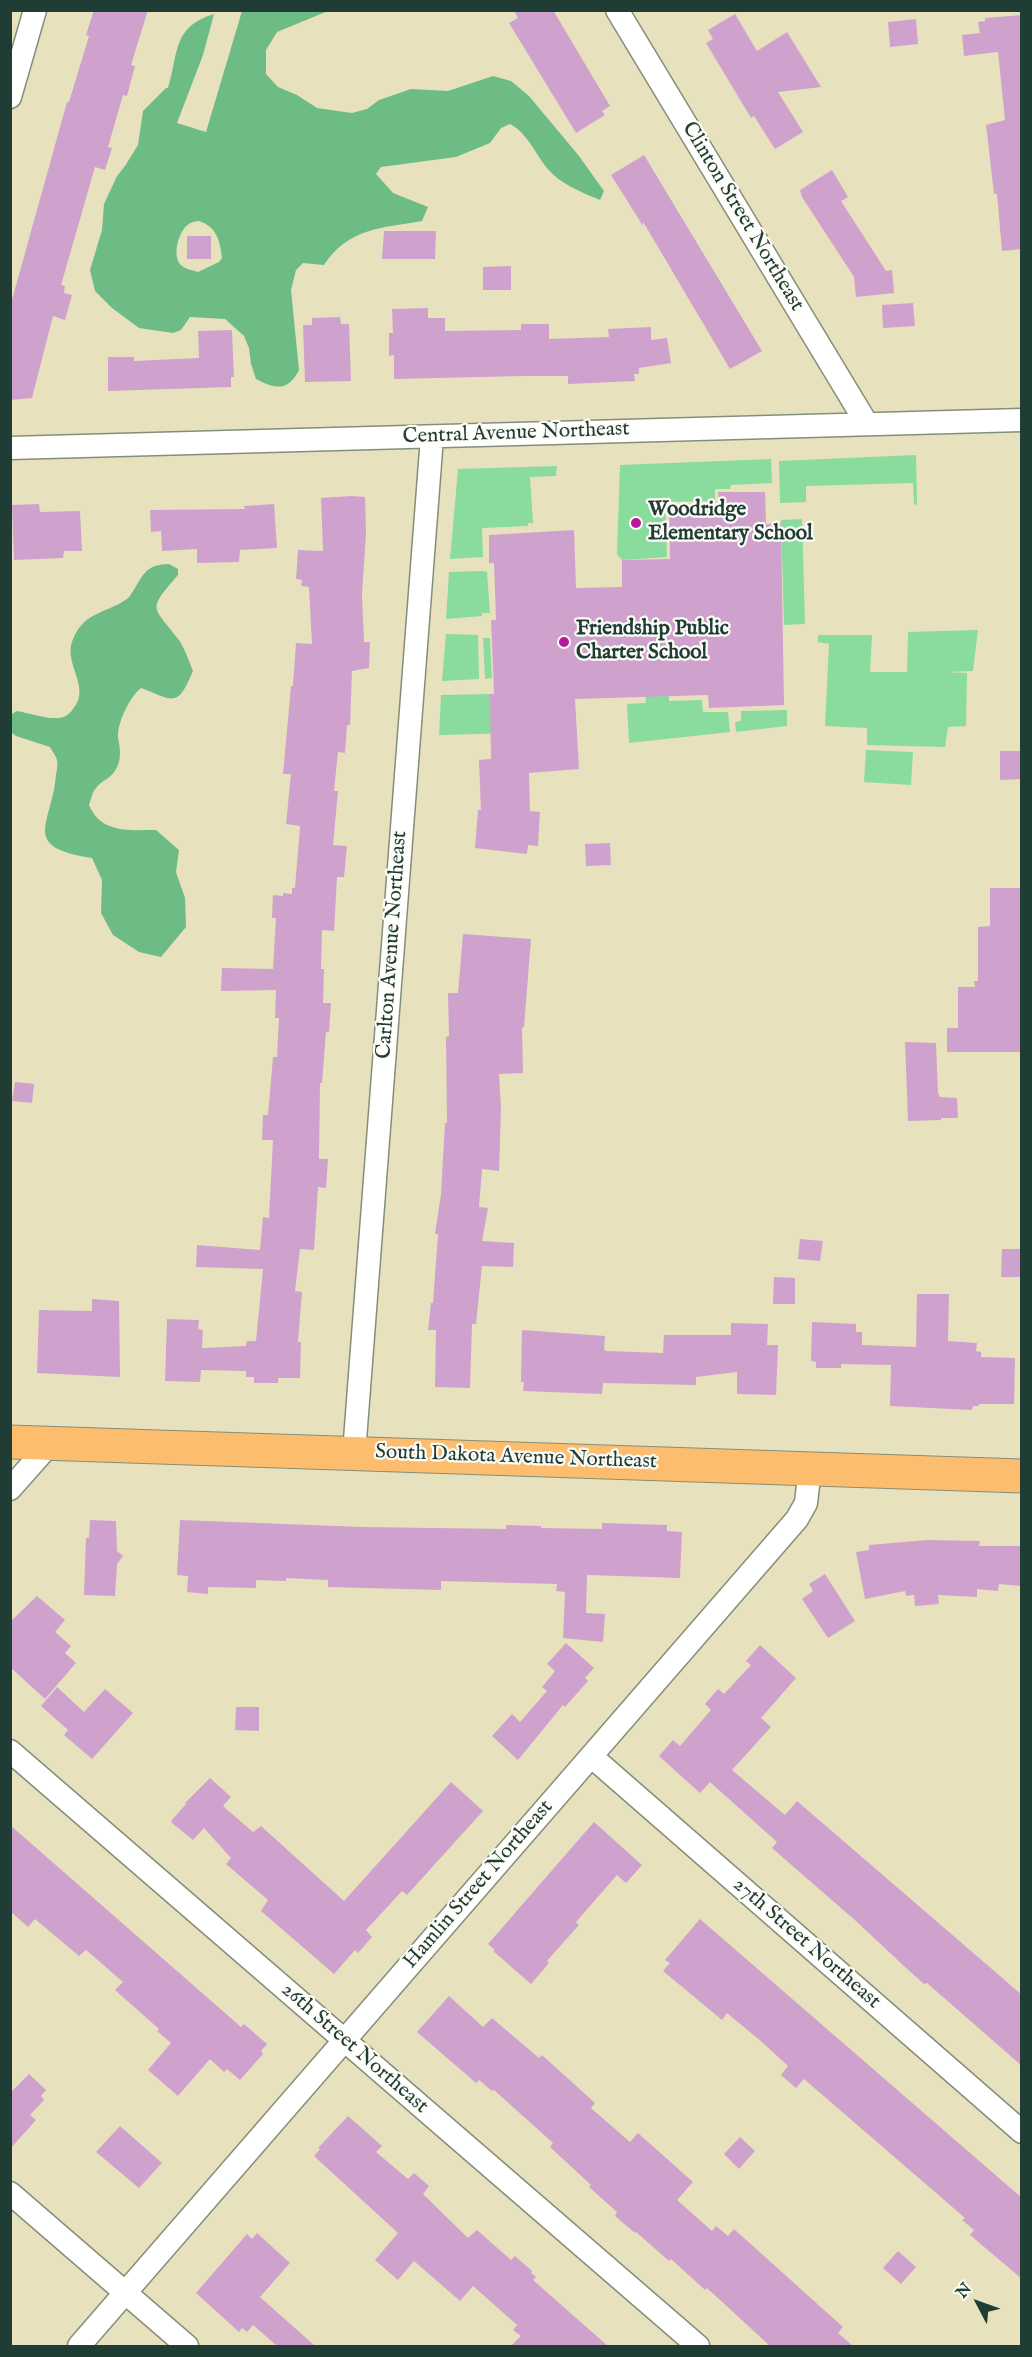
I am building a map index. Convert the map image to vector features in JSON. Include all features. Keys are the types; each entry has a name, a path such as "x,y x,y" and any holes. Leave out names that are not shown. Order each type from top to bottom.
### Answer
{"main road":[{"name":"South Dakota Avenue Northeast","path":"10,1442 1022,1476"}],"street":[{"path":"10,98 35,10"},
{"name":"Clinton Street Northeast","path":"617,10 867,424"},
{"name":"Central Avenue Northeast","path":"10,448 1022,420"},
{"name":"Carlton Avenue Northeast","path":"354,1453 432,437"},
{"path":"10,1490 50,1444"},
{"name":"Hamlin Street Northeast","path":"79,2346 797,1519 806,1503 810,1468"},
{"name":"26th Street Northeast","path":"10,1751 698,2346"},
{"name":"27th Street Northeast","path":"591,1756 1022,2132"},
{"path":"10,2193 187,2346"}],"green space":[{"path":"242,11 328,11 277,32 266,50 266,74 278,87 297,95 317,108 352,113 367,109 379,100 411,89 448,91 493,76 511,81 529,96 579,156 604,191 600,200 558,179 547,168 526,138 510,124 501,128 490,143 456,157 381,167 376,174 393,193 428,207 422,221 367,232 344,243 324,265 303,263 296,270 291,290 299,370 286,385 275,386 256,379 244,336 225,319 190,317 181,330 173,333 139,328 112,308 95,291 90,270 102,230 104,204 117,176 138,145 143,111 168,88 176,52 184,34 200,19 214,14 203,55 177,123 206,132","holes":["195,221 205,224 214,231 222,258 219,262 198,272 180,264 177,249 185,227"]},
{"path":"916,455 917,505 914,504 913,483 806,486 806,502 780,503 779,461"},
{"path":"771,459 772,483 731,485 730,489 715,489 715,501 665,502 667,557 622,560 617,554 620,465"},
{"path":"557,466 556,476 530,477 533,523 528,523 528,526 482,528 483,557 450,559 458,469"},
{"path":"802,519 805,624 784,625 781,520"},
{"path":"169,564 178,569 178,575 161,596 157,608 181,644 193,671 183,691 174,698 161,696 141,688 133,697 125,710 118,732 120,754 118,765 112,775 95,790 89,805 94,814 109,826 127,830 156,830 179,850 176,872 185,898 186,927 161,957 139,952 113,935 101,913 102,880 92,858 69,853 55,847 47,840 45,830 54,791 57,760 50,747 16,736 11,732 10,715 17,711 58,718 70,713 78,701 79,692 71,657 73,639 78,630 83,623 96,614 128,598 148,570"},
{"path":"449,572 487,572 490,613 482,613 482,616 446,619"},
{"path":"640,598 666,604 669,701 702,700 703,712 728,712 730,732 629,743 627,704 646,703"},
{"path":"978,630 973,671 946,672 967,673 966,726 948,727 945,747 867,745 867,728 825,726 829,644 818,642 818,635 872,635 870,672 907,672 908,632"},
{"path":"446,634 478,635 479,679 442,681"},
{"path":"483,638 490,638 492,678 485,679"},
{"path":"490,694 491,724 519,733 439,735 441,695"},
{"path":"787,710 787,726 736,732 735,722 741,721 741,711"},
{"path":"866,750 913,752 911,785 864,782"}],"building":[{"path":"94,10 148,10 131,65 135,66 127,96 123,95 108,147 112,148 105,170 95,167 61,285 65,286 64,293 72,295 65,320 53,316 32,398 10,400 10,307 67,102 69,102 89,36 86,35"},
{"path":"514,10 553,10 610,106 602,111 605,115 576,133 509,23 518,18"},
{"path":"735,14 757,51 787,32 821,87 778,92 803,132 775,149 754,116 751,118 706,43 713,39 708,30"},
{"path":"1022,15 1022,249 1002,251 997,194 994,194 986,125 1005,120 998,52 964,56 962,35 980,33 978,22 985,21 985,18"},
{"path":"916,19 918,44 890,47 888,22"},
{"path":"644,155 762,351 730,369 645,225 643,222 643,226 611,175"},
{"path":"832,170 848,197 841,201 886,271 892,270 894,293 856,297 854,277 802,197 800,190"},
{"path":"384,231 436,231 435,259 382,259"},
{"path":"187,236 211,236 211,259 187,259"},
{"path":"511,266 511,290 483,290 483,267"},
{"path":"913,303 915,326 883,328 882,305"},
{"path":"428,308 428,318 445,318 445,331 521,330 521,324 549,324 549,339 609,337 608,329 651,327 651,340 667,338 671,363 639,368 639,374 634,374 635,381 568,384 568,376 394,379 394,355 389,356 389,333 393,333 392,309"},
{"path":"340,317 341,324 349,324 351,381 305,382 303,325 312,325 312,318"},
{"path":"232,330 234,377 231,377 231,387 108,391 108,357 134,357 134,361 199,358 198,331"},
{"path":"718,492 765,492 766,524 781,523 784,705 709,708 708,695 575,699 579,769 529,773 530,811 540,812 538,846 528,845 527,854 475,848 478,810 481,810 479,760 491,759 490,694 494,694 491,620 496,620 494,563 489,563 489,535 574,530 576,588 622,587 622,560 670,559 669,505 719,504"},
{"path":"365,497 366,533 362,594 364,642 370,642 369,668 352,671 350,725 347,725 345,753 338,752 334,791 338,791 333,845 347,846 344,877 337,877 334,931 322,930 323,1003 331,1003 322,1083 320,1083 319,1159 328,1159 326,1188 318,1187 314,1250 300,1249 295,1291 302,1292 298,1342 301,1342 300,1378 278,1378 278,1383 254,1383 254,1377 246,1377 246,1371 201,1370 200,1382 165,1381 167,1319 199,1320 198,1329 203,1330 202,1348 246,1346 247,1341 256,1341 263,1269 196,1267 197,1245 260,1250 263,1217 269,1218 273,1140 262,1140 263,1115 268,1115 273,1057 277,1057 279,1018 275,1018 276,990 221,991 222,968 273,969 276,918 272,918 273,895 292,894 292,888 295,888 300,826 286,824 291,774 283,774 296,643 312,644 309,587 301,586 302,580 296,579 298,550 323,551 321,498"},
{"path":"39,504 40,512 80,511 82,551 64,551 63,558 14,560 12,505"},
{"path":"274,504 277,548 240,550 239,562 197,563 197,549 162,551 161,531 151,532 150,510 245,509 244,506"},
{"path":"1000,751 1022,751 1022,779 1000,780"},
{"path":"610,843 611,865 586,866 585,844"},
{"path":"990,888 1022,888 1022,1052 947,1052 947,1028 958,1028 958,987 975,987 974,981 978,981 978,927 990,926"},
{"path":"463,934 531,939 524,1027 522,1028 523,1073 499,1074 501,1109 499,1171 482,1169 479,1207 488,1208 482,1241 514,1243 513,1267 482,1266 476,1324 472,1324 470,1388 435,1387 436,1330 428,1330 431,1303 433,1303 438,1234 435,1234 441,1194 445,1123 447,1123 448,993 458,993"},
{"path":"905,1042 936,1043 938,1093 940,1097 957,1098 958,1118 908,1121"},
{"path":"15,1082 34,1084 32,1103 12,1101"},
{"path":"800,1239 823,1241 820,1261 798,1259"},
{"path":"1002,1249 1022,1249 1022,1277 1001,1277"},
{"path":"774,1277 795,1278 795,1304 773,1304"},
{"path":"917,1294 949,1294 948,1341 977,1343 976,1351 981,1352 981,1357 1015,1358 1014,1404 979,1404 979,1406 973,1406 972,1410 890,1406 891,1365 841,1364 841,1368 816,1368 816,1362 811,1361 812,1322 856,1324 856,1332 862,1332 862,1345 916,1347"},
{"path":"92,1299 119,1301 120,1377 37,1373 39,1310 92,1311"},
{"path":"731,1323 768,1324 767,1345 778,1345 776,1395 737,1394 737,1372 696,1377 696,1385 603,1383 602,1394 523,1391 524,1382 521,1382 522,1330 605,1336 604,1349 606,1351 663,1353 664,1335 731,1335"},
{"path":"90,1520 116,1521 117,1551 123,1556 117,1564 115,1596 84,1595 86,1538 89,1538"},
{"path":"180,1520 363,1527 506,1529 506,1525 602,1529 602,1523 667,1525 667,1531 682,1532 680,1578 587,1575 586,1613 605,1614 603,1642 563,1638 565,1592 556,1591 557,1584 441,1581 441,1590 328,1587 328,1580 286,1578 286,1581 256,1580 256,1588 208,1587 208,1594 187,1592 188,1576 177,1575"},
{"path":"928,1540 980,1541 979,1546 1022,1546 1022,1586 999,1584 998,1591 977,1589 977,1597 938,1595 939,1604 915,1606 914,1595 906,1596 905,1591 865,1599 856,1552 869,1550 869,1545"},
{"path":"825,1574 855,1621 828,1638 802,1599 813,1591 809,1584"},
{"path":"37,1596 65,1620 55,1632 71,1646 65,1653 76,1663 45,1699 10,1667 10,1622"},
{"path":"566,1643 594,1668 585,1678 588,1681 565,1707 563,1705 518,1760 492,1736 512,1714 520,1722 547,1691 542,1687 555,1671 547,1664"},
{"path":"760,1645 796,1678 761,1718 771,1727 732,1770 785,1815 797,1801 1022,1995 1022,2066 927,1983 924,1984 772,1848 777,1842 710,1782 700,1793 659,1756 673,1740 680,1746 711,1710 705,1704 718,1689 724,1694 751,1665 746,1661"},
{"path":"57,1687 84,1712 105,1689 133,1713 92,1759 64,1735 68,1730 41,1706"},
{"path":"236,1707 259,1707 259,1731 235,1730"},
{"path":"210,1778 231,1797 223,1806 253,1832 261,1826 344,1901 451,1782 483,1811 407,1895 402,1891 366,1930 372,1937 358,1953 355,1950 334,1974 261,1911 268,1900 226,1864 231,1858 204,1828 193,1840 171,1821"},
{"path":"594,1822 642,1865 626,1883 617,1875 576,1922 579,1925 547,1961 549,1963 531,1984 488,1944"},
{"path":"10,1825 241,2027 244,2024 267,2044 261,2051 263,2054 240,2080 227,2069 224,2072 210,2059 178,2096 148,2070 171,2043 157,2031 159,2029 115,1990 123,1982 86,1950 79,1956 35,1919 28,1927 10,1911"},
{"path":"700,1919 1022,2198 1022,2279 970,2235 974,2230 962,2220 965,2218 804,2079 796,2088 781,2075 788,2066 763,2043 727,2013 722,2020 663,1971 670,1963 665,1960"},
{"path":"449,1996 483,2027 492,2018 539,2058 542,2055 595,2103 591,2108 630,2142 638,2133 693,2182 677,2200 712,2231 716,2226 728,2236 734,2229 843,2327 838,2333 853,2346 770,2346 707,2288 705,2290 671,2259 669,2261 615,2216 617,2212 550,2147 553,2143 494,2090 492,2091 479,2080 476,2083 417,2032"},
{"path":"29,2074 46,2090 41,2096 44,2100 30,2115 36,2120 10,2149 10,2093"},
{"path":"348,2116 382,2146 376,2152 408,2179 414,2173 429,2186 423,2194 468,2238 477,2230 511,2260 515,2256 532,2271 531,2273 536,2277 533,2280 608,2346 511,2346 521,2336 513,2330 517,2325 473,2286 460,2301 414,2261 398,2280 375,2260 398,2233 314,2156 320,2149 318,2148"},
{"path":"120,2126 162,2163 139,2188 96,2152"},
{"path":"740,2137 755,2151 739,2169 724,2154"},
{"path":"257,2233 290,2263 260,2297 315,2346 277,2346 253,2325 247,2332 242,2328 239,2332 196,2293 247,2234 252,2239"},
{"path":"898,2251 916,2267 901,2284 883,2268"}],"place":[{"name":"Woodridge Elementary School","path":"636,523"},
{"name":"Friendship Public Charter School","path":"564,642"}]}
